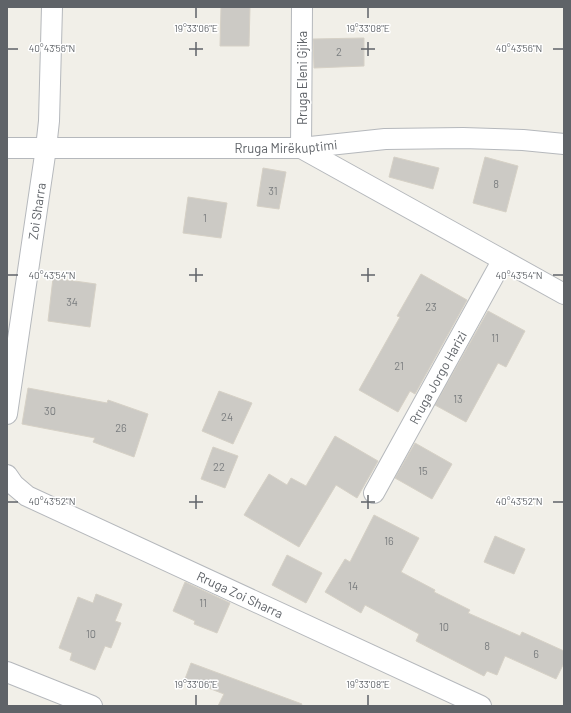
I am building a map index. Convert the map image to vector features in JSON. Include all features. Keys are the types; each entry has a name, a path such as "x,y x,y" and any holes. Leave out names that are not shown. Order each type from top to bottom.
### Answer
{"street":[{"name":"Zoi Sharra","path":"7,414 49,121 52,7"},
{"name":"Rruga Eleni Gjika","path":"301,148 302,7"},
{"name":"Rruga Mirëkuptimi","path":"7,148 301,148 385,139 523,140 564,144"},
{"path":"301,148 502,261 564,294"},
{"name":"Rruga Jorgo Harizi","path":"374,494 502,261"},
{"name":"Rruga Zoi Sharra","path":"7,474 14,485 27,496 481,706"},
{"path":"7,672 92,706"}],"building":[{"path":"221,7 250,7 249,46 220,46"},
{"path":"364,38 364,66 314,68 313,39"},
{"path":"394,157 439,168 433,189 389,177"},
{"path":"485,157 518,166 506,212 473,203"},
{"path":"263,168 286,172 279,209 257,206"},
{"path":"188,197 227,203 221,238 183,233"},
{"path":"421,274 467,300 415,394 410,391 398,412 359,390 400,317 397,316"},
{"path":"53,278 96,284 90,327 48,321"},
{"path":"488,311 525,331 506,367 498,363 466,422 435,405"},
{"path":"28,388 107,403 108,400 148,414 134,457 93,442 95,438 22,424"},
{"path":"219,391 252,403 233,444 202,431"},
{"path":"335,436 378,461 357,498 336,485 299,547 244,515 269,474 287,485 291,478 306,486"},
{"path":"415,443 452,464 432,499 395,478"},
{"path":"213,447 238,456 225,488 201,479"},
{"path":"374,515 419,538 401,572 435,590 434,592 470,610 468,613 520,636 522,632 564,651 564,663 556,679 505,656 497,675 487,671 484,676 416,641 419,634 365,605 361,613 325,592 345,559 350,562"},
{"path":"495,536 525,549 514,574 484,562"},
{"path":"287,555 322,573 306,603 272,585"},
{"path":"185,582 230,603 217,633 194,624 195,621 173,611"},
{"path":"96,594 122,604 115,621 121,623 111,648 105,646 95,670 70,660 72,653 59,648 78,597 93,603"},
{"path":"191,663 302,704 301,706 218,706 224,694 185,679"}]}
